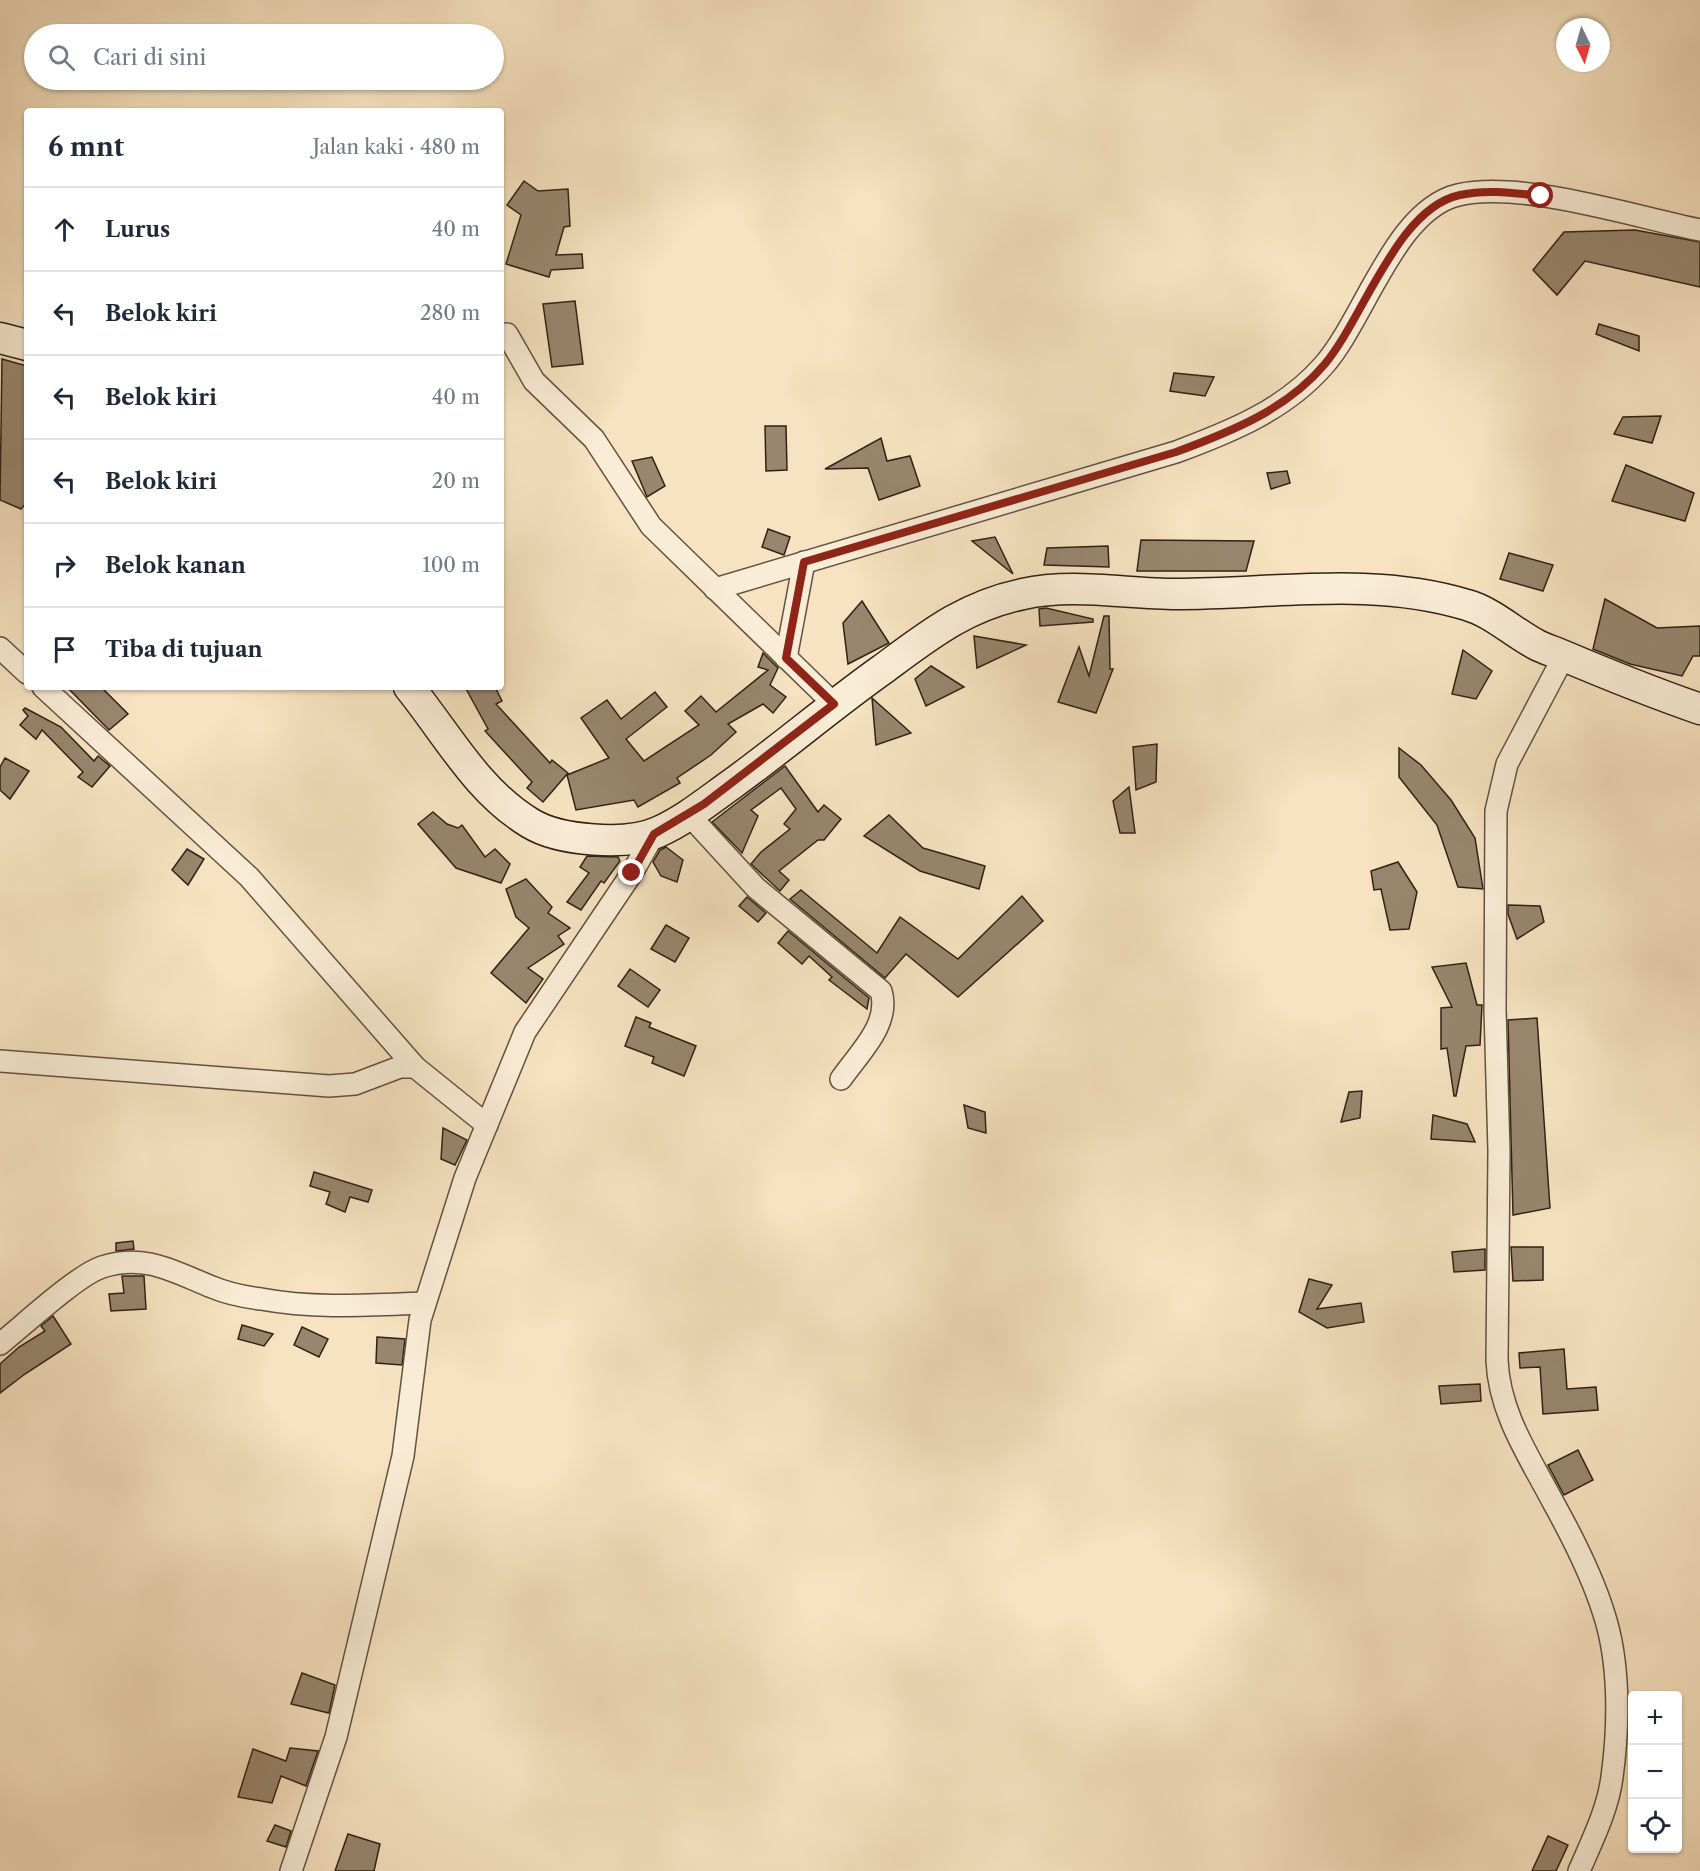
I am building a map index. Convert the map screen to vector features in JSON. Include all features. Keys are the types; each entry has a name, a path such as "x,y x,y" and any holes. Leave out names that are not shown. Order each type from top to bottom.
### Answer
{"main road":[{"path":"0,338 24,344"},
{"path":"411,690 472,771 502,802 532,824 559,834 599,839 627,839 654,834 689,815 834,704 950,620 990,603 1025,593 1063,590 1224,594 1374,589 1425,595 1472,606 1540,646 1594,670 1700,709"}],"street":[{"path":"715,589 1176,452 1224,434 1263,414 1294,393 1322,367 1342,343 1403,236 1417,218 1436,203 1457,195 1479,192 1541,196 1700,230"},
{"path":"507,334 534,381 594,439 651,526 834,704"},
{"path":"786,658 804,562"},
{"path":"0,648 24,670"},
{"path":"1564,656 1507,764 1496,811 1495,1009 1499,1151 1497,1360 1498,1384 1511,1423 1578,1547 1605,1615 1614,1666 1616,1722 1612,1778 1597,1830 1579,1871"},
{"path":"46,690 249,877 415,1067 487,1125"},
{"path":"689,815 745,878 881,991 884,1000 882,1021 841,1079"},
{"path":"291,1871 336,1737 403,1456 420,1320 465,1178 525,1032 632,873 654,834"},
{"path":"0,1061 328,1086 355,1084 400,1067 415,1067"},
{"path":"0,1344 80,1280 101,1268 123,1262 149,1263 179,1271 213,1288 260,1299 308,1305 425,1303"}],"building":[{"path":"524,181 538,191 568,189 570,226 564,227 556,255 582,254 583,268 551,270 549,277 506,264 521,215 507,205"},
{"path":"1635,230 1700,242 1700,287 1585,261 1557,295 1533,270 1564,232"},
{"path":"575,301 583,364 552,367 543,304"},
{"path":"1599,324 1639,336 1639,351 1596,334"},
{"path":"2,359 24,365 24,506 21,509 0,500"},
{"path":"1174,373 1214,377 1205,396 1170,391"},
{"path":"1661,416 1652,443 1614,434 1623,417"},
{"path":"765,426 786,426 787,470 766,471"},
{"path":"881,438 887,461 910,456 920,486 879,500 868,468 825,469"},
{"path":"652,457 665,486 647,497 632,461"},
{"path":"1626,465 1694,493 1685,521 1612,501"},
{"path":"1287,471 1290,483 1271,489 1267,473"},
{"path":"768,529 790,537 784,555 762,547"},
{"path":"995,537 1013,574 972,541"},
{"path":"1141,540 1254,541 1246,571 1137,571"},
{"path":"1108,546 1109,567 1044,565 1047,548"},
{"path":"1509,553 1553,565 1543,591 1500,579"},
{"path":"1605,599 1657,628 1700,626 1700,656 1693,656 1682,676 1630,664 1593,649"},
{"path":"862,601 889,643 848,664 843,623"},
{"path":"1046,608 1093,619 1093,622 1040,626 1039,609"},
{"path":"1104,616 1109,616 1110,669 1113,669 1096,713 1058,702 1079,647 1089,676"},
{"path":"974,636 1026,645 977,668"},
{"path":"1463,650 1492,671 1476,699 1452,694"},
{"path":"763,653 778,668 770,685 786,697 773,713 763,704 728,724 736,732 711,755 677,778 680,783 638,807 634,800 576,810 567,775 609,758 581,718 607,700 621,719 655,692 667,707 626,739 644,761 699,725 685,711 701,696 716,712 768,670 758,667"},
{"path":"931,666 964,687 926,706 915,679"},
{"path":"70,690 104,690 128,714 109,730"},
{"path":"467,690 496,690 502,701 496,704 550,763 552,760 568,773 543,802 527,788 532,782 485,731 488,729"},
{"path":"872,698 900,723 911,733 876,745"},
{"path":"25,708 61,727 94,761 98,756 110,766 92,787 78,777 83,772 42,730 36,739 20,725 28,716 23,710"},
{"path":"1157,744 1156,782 1136,790 1133,747"},
{"path":"1399,748 1421,765 1451,800 1475,838 1483,889 1458,887 1437,825 1399,777"},
{"path":"5,758 29,771 10,799 0,790 0,767"},
{"path":"785,766 818,812 824,805 841,819 824,840 818,840 779,871 789,880 780,891 751,864 761,852 790,829 784,824 796,809 781,788 751,810 758,816 742,853 712,822"},
{"path":"1129,787 1135,833 1120,833 1113,801"},
{"path":"433,812 447,824 458,828 462,825 485,857 495,849 510,864 501,883 456,868 418,824"},
{"path":"889,815 923,848 985,866 979,889 920,871 864,836"},
{"path":"666,847 683,860 677,882 661,876 653,862 660,850"},
{"path":"187,849 204,859 188,885 172,870"},
{"path":"587,856 618,857 620,861 604,883 601,881 581,910 567,902 589,873 580,867"},
{"path":"1398,862 1417,892 1409,929 1390,930 1381,889 1374,890 1371,871"},
{"path":"526,879 552,907 548,913 570,928 558,936 564,944 528,968 543,979 526,1003 491,973 529,928 516,917 506,889"},
{"path":"801,890 877,953 900,917 958,959 1022,896 1043,921 958,997 906,954 885,978 790,899"},
{"path":"747,897 766,913 758,922 739,906"},
{"path":"1508,905 1540,906 1544,922 1517,939 1508,914"},
{"path":"666,925 689,938 675,962 651,949"},
{"path":"788,931 869,998 867,1009 829,980 832,977 809,956 802,964 778,943"},
{"path":"1466,963 1477,1005 1482,1005 1480,1045 1466,1046 1456,1096 1454,1096 1447,1048 1441,1049 1441,1008 1452,1007 1432,967"},
{"path":"630,969 660,990 648,1007 618,986"},
{"path":"636,1017 651,1023 649,1027 696,1046 684,1076 652,1063 654,1057 625,1046"},
{"path":"1537,1018 1550,1208 1513,1215 1508,1020"},
{"path":"1362,1091 1360,1118 1341,1122 1349,1092"},
{"path":"964,1105 985,1112 986,1133 968,1128"},
{"path":"1433,1115 1467,1124 1475,1142 1431,1139"},
{"path":"443,1128 467,1140 455,1165 441,1159"},
{"path":"314,1172 372,1190 368,1202 350,1197 345,1212 326,1204 330,1192 310,1186"},
{"path":"133,1241 134,1249 116,1251 116,1243"},
{"path":"1511,1247 1543,1247 1543,1280 1513,1281"},
{"path":"1485,1249 1485,1270 1454,1272 1452,1252"},
{"path":"122,1276 144,1276 146,1309 111,1311 109,1294 124,1293"},
{"path":"1309,1279 1332,1285 1317,1309 1361,1303 1364,1322 1327,1328 1299,1312"},
{"path":"53,1316 71,1344 0,1393 0,1364 19,1347 45,1331 41,1326"},
{"path":"242,1325 273,1334 264,1346 238,1339"},
{"path":"302,1327 328,1339 319,1357 294,1345"},
{"path":"377,1337 405,1339 402,1365 376,1363"},
{"path":"1564,1349 1567,1389 1596,1387 1598,1410 1543,1414 1540,1367 1520,1368 1519,1353"},
{"path":"1480,1384 1481,1401 1441,1404 1439,1386"},
{"path":"1578,1450 1593,1480 1564,1495 1548,1465"},
{"path":"302,1673 335,1685 329,1713 291,1704"},
{"path":"290,1748 318,1751 306,1786 281,1776 272,1803 238,1797 253,1749 286,1761"},
{"path":"275,1825 291,1831 286,1847 267,1841"},
{"path":"348,1834 380,1844 374,1871 335,1871"},
{"path":"1548,1836 1568,1845 1556,1871 1532,1871"}],"route":[{"path":"632,873 654,834 689,815 743,776 834,704 786,658 804,562 1176,452 1224,434 1263,414 1294,393 1322,367 1342,343 1403,236 1417,218 1436,203 1457,195 1479,192 1511,192 1541,196"}]}
